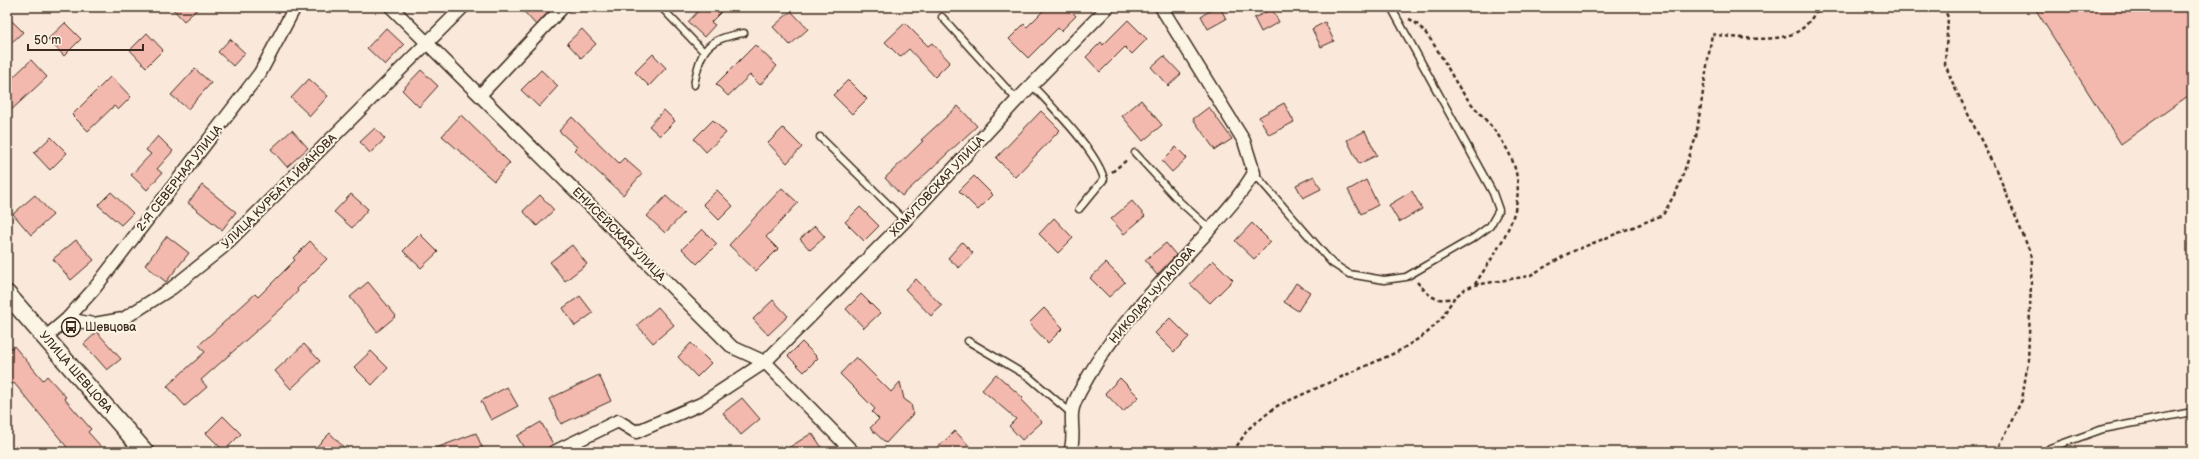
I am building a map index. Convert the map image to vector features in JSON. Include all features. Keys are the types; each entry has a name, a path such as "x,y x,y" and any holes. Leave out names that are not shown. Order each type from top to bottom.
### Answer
{"main road":[{"name":"УЛИЦА ШЕВЦОВА","path":"7,294 145,452"}],"street":[{"name":"2-Я СЕВЕРНАЯ УЛИЦА","path":"46,337 67,319 94,289 260,73 295,7"},
{"name":"ЕНИСЕЙСКАЯ УЛИЦА","path":"391,7 732,347 765,362 853,452"},
{"name":"УЛИЦА КУРБАТА ИВАНОВА","path":"67,319 94,324 122,319 172,288 222,248 463,7"},
{"path":"480,95 564,7"},
{"name":"ХОМУТОВСКАЯ УЛИЦА","path":"554,452 618,421 636,432 701,404 765,362 905,221 1017,100 1108,7"},
{"path":"1161,7 1244,141 1254,173"},
{"name":"НИКОЛАЯ ЧУПАЛОВА","path":"1070,452 1074,442 1072,414 1075,402 1089,376 1110,344 1140,307 1241,195 1254,173"}],"lane":[{"path":"661,7 703,51"},
{"path":"1254,173 1332,263 1349,274 1384,280 1406,277 1475,237 1490,226 1499,210 1493,193 1391,7"},
{"path":"942,17 1017,100"},
{"path":"694,85 703,51 715,41 729,35 744,33"},
{"path":"1032,85 1080,140 1101,169 1104,179 1079,209"},
{"path":"820,137 905,221"},
{"path":"1135,153 1180,202 1210,229"},
{"path":"968,341 1029,377 1072,414"},
{"path":"2046,452 2050,448 2103,429 2192,412"}],"path":[{"path":"1406,277 1417,282 1430,297 1441,300 1454,298 1475,285 1529,276 1571,252 1663,214 1679,186 1696,137 1712,34 1732,38 1782,38 1800,30 1820,7"},
{"path":"1943,7 1948,17 1945,64 1954,86 1998,176 2032,257 2028,353 2022,400 1996,452"},
{"path":"1104,179 1135,153"},
{"path":"1233,452 1248,429 1277,406 1397,352 1426,334 1441,319 1454,298"}],"building":[{"path":"171,7 200,7 184,21"},
{"path":"520,7 553,7 536,25"},
{"path":"702,7 726,7 711,22 715,25 704,37 688,22"},
{"path":"1047,7 1068,7 1076,16 1061,31 1058,28 1028,58 1009,39 1024,24 1027,27"},
{"path":"1217,7 1220,7 1226,19 1208,29 1201,16"},
{"path":"2034,7 2192,7 2192,93 2121,144"},
{"path":"1272,9 1279,22 1261,32 1254,18"},
{"path":"791,11 808,29 790,45 773,27"},
{"path":"7,16 23,32 7,47"},
{"path":"1128,20 1147,39 1132,54 1125,47 1100,72 1086,57 1101,42 1103,45"},
{"path":"1325,22 1334,41 1321,47 1312,29"},
{"path":"65,23 81,39 64,56 48,39"},
{"path":"905,23 928,46 932,43 950,62 935,77 909,49 900,57 885,42"},
{"path":"386,28 404,45 385,65 367,48"},
{"path":"582,29 596,44 581,58 567,43"},
{"path":"147,33 163,50 146,67 130,50"},
{"path":"230,39 245,53 233,66 218,52"},
{"path":"755,45 777,66 760,85 750,75 728,96 716,84"},
{"path":"653,54 666,68 649,86 635,72"},
{"path":"1164,56 1181,74 1168,86 1151,67"},
{"path":"31,60 47,77 7,114 7,83"},
{"path":"195,69 211,83 188,109 171,95"},
{"path":"421,70 438,86 419,107 402,90"},
{"path":"541,70 558,86 539,107 521,90"},
{"path":"111,76 131,97 118,110 114,106 88,131 72,115"},
{"path":"309,79 328,96 310,116 291,98"},
{"path":"848,80 867,99 852,114 833,95"},
{"path":"1141,100 1162,125 1143,141 1122,116"},
{"path":"1284,103 1294,122 1269,135 1259,117"},
{"path":"958,106 977,126 902,196 885,178 923,141 921,140"},
{"path":"1209,107 1232,139 1215,150 1193,119"},
{"path":"664,110 675,121 660,136 649,126"},
{"path":"1041,111 1060,130 1015,177 996,158"},
{"path":"461,115 510,163 494,181 442,136"},
{"path":"572,117 619,163 624,158 642,174 623,195 574,150 577,147 559,131"},
{"path":"713,120 726,133 706,152 694,139"},
{"path":"375,128 385,139 370,153 360,142"},
{"path":"783,128 802,147 787,163 768,143"},
{"path":"292,130 308,148 287,167 271,149"},
{"path":"1365,131 1377,155 1359,164 1347,140"},
{"path":"158,136 173,151 157,169 162,173 147,190 131,175 151,154 146,150"},
{"path":"51,137 67,153 50,170 34,153"},
{"path":"1176,147 1187,158 1172,172 1162,161"},
{"path":"974,176 993,195 978,210 959,191"},
{"path":"1314,176 1321,189 1303,198 1296,185"},
{"path":"1366,180 1378,205 1361,214 1348,190"},
{"path":"202,185 236,212 222,230 188,203"},
{"path":"782,188 798,203 766,237 778,249 756,271 729,245"},
{"path":"717,190 733,206 719,220 703,204"},
{"path":"1412,191 1422,209 1399,222 1389,205"},
{"path":"111,192 133,213 121,225 98,205"},
{"path":"351,194 368,209 352,228 334,212"},
{"path":"35,195 53,215 31,235 13,214"},
{"path":"540,195 554,210 537,226 523,211"},
{"path":"666,196 684,213 665,233 647,216"},
{"path":"1132,201 1145,216 1124,234 1111,219"},
{"path":"860,207 879,226 864,241 845,222"},
{"path":"1054,218 1073,238 1058,253 1039,234"},
{"path":"1252,223 1271,242 1254,259 1235,241"},
{"path":"815,226 825,237 810,250 800,239"},
{"path":"702,229 717,244 697,264 682,249"},
{"path":"420,234 438,252 421,268 403,251"},
{"path":"167,236 189,253 166,282 145,265"},
{"path":"76,240 94,260 71,280 53,259"},
{"path":"310,241 327,259 297,289 298,291 282,308 201,380 207,387 185,406 167,386 205,352 199,345 255,294 258,297 295,260 293,258"},
{"path":"962,242 973,253 959,268 948,258"},
{"path":"1166,243 1176,255 1157,275 1145,260"},
{"path":"572,245 587,264 565,281 550,262"},
{"path":"1213,260 1233,280 1210,303 1190,284"},
{"path":"1106,263 1125,282 1109,297 1090,278"},
{"path":"916,279 942,306 931,316 905,289"},
{"path":"368,282 396,316 377,332 350,297"},
{"path":"1296,283 1310,292 1298,311 1284,302"},
{"path":"861,294 880,313 864,328 846,309"},
{"path":"580,296 593,313 575,326 563,308"},
{"path":"773,300 788,316 768,335 753,319"},
{"path":"658,307 674,325 653,343 637,325"},
{"path":"1044,308 1063,328 1048,343 1029,323"},
{"path":"1170,318 1189,337 1174,352 1155,333"},
{"path":"97,332 121,359 107,370 84,344"},
{"path":"802,342 818,358 804,372 788,356"},
{"path":"691,343 711,363 697,377 678,357"},
{"path":"304,344 320,361 291,389 275,371"},
{"path":"14,346 43,380 47,376 66,397 64,398 91,429 88,432 106,452 71,452 14,383 7,389 7,352"},
{"path":"371,351 388,368 372,385 354,367"},
{"path":"856,357 891,392 900,382 904,399 911,404 912,415 886,443 870,428 879,419 872,412 875,409 840,374"},
{"path":"996,374 1023,398 1021,400 1042,422 1022,440 1009,426 1016,419 982,390"},
{"path":"599,375 611,401 561,424 549,399"},
{"path":"1120,378 1139,397 1123,412 1105,393"},
{"path":"507,387 518,406 491,420 481,401"},
{"path":"742,398 760,419 741,435 723,413"},
{"path":"223,416 241,434 224,451 206,433"},
{"path":"541,422 553,444 542,452 526,452 517,436"},
{"path":"955,431 975,452 933,452"},
{"path":"330,433 348,452 311,452"},
{"path":"476,433 484,452 428,452 428,451"},
{"path":"812,433 825,452 782,452"}],"place":[{"name":"Шевцова","path":"71,327"}]}
